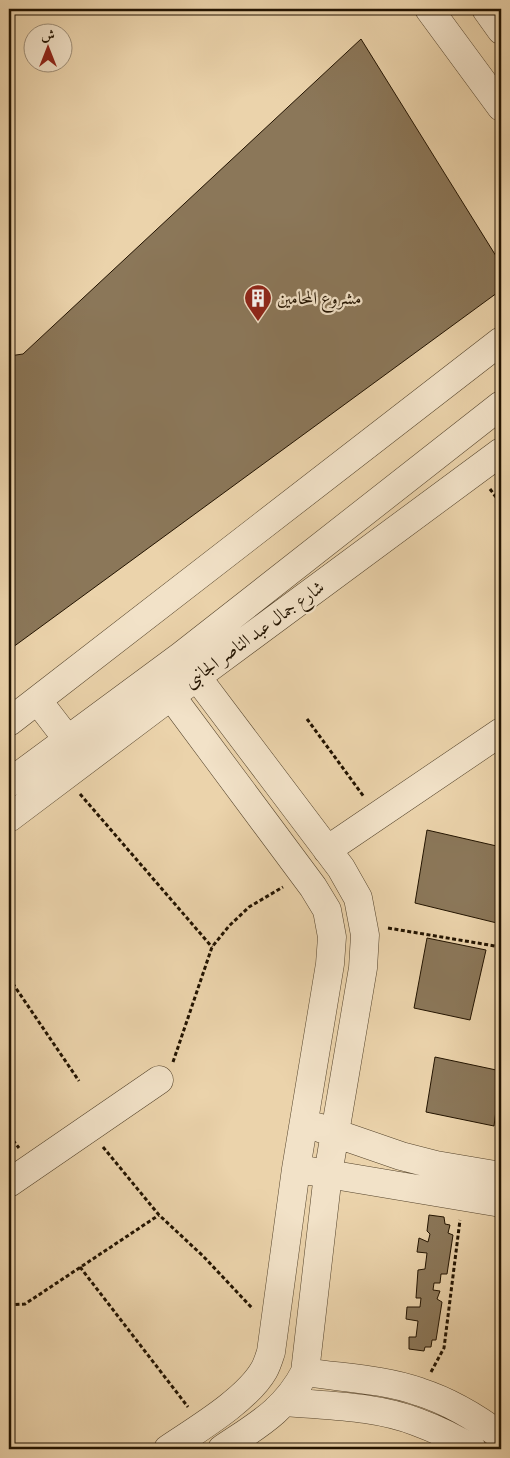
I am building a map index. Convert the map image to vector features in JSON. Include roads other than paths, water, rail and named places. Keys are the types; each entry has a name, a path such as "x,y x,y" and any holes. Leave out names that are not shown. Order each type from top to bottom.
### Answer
{"street":[{"path":"429,9 501,108"},
{"path":"486,9 501,30"},
{"path":"9,722 501,341"},
{"path":"222,1449 265,1420 286,1402 297,1388 305,1372 328,1174 363,968 365,935 358,898 341,868 189,666 501,405"},
{"name":"شارع جمال عبد الناصر الجانبى","path":"9,818 72,759 162,686 501,452"},
{"path":"162,686 304,876 327,910 332,937 330,964 296,1169 271,1352 264,1370 240,1397 203,1426 168,1449"},
{"path":"9,783 72,759 38,701"},
{"path":"327,850 501,732"},
{"path":"9,1183 159,1080"},
{"path":"304,1122 401,1156 436,1165 501,1176"},
{"path":"296,1169 501,1202"},
{"path":"305,1372 385,1384 420,1392 460,1410 501,1436"},
{"path":"286,1402 389,1414 416,1421 452,1437 472,1449"}],"place":[{"name":"مشروع المحامين","path":"258,322"}]}
